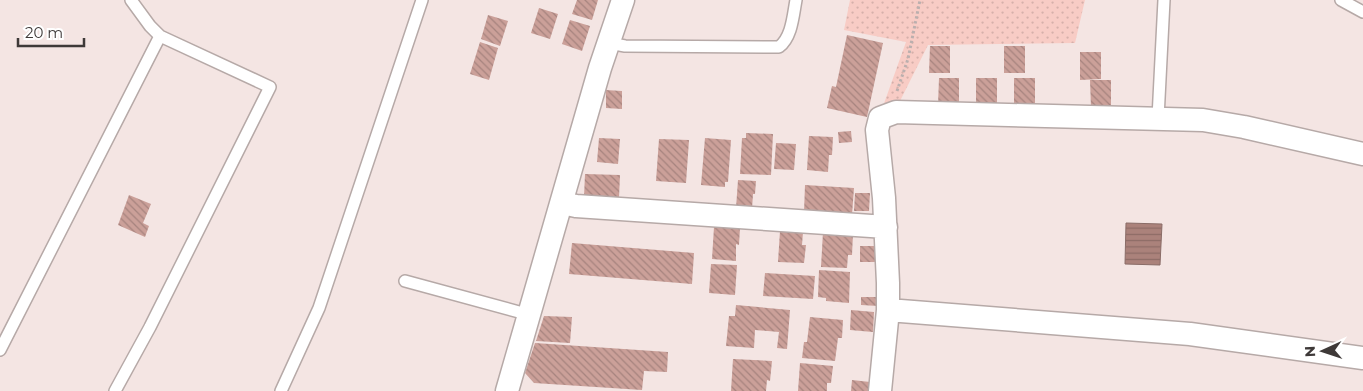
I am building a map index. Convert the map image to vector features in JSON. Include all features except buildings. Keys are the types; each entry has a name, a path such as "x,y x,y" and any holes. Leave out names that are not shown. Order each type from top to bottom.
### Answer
{"street":[{"path":"507,391 623,0"},
{"path":"880,391 888,310 886,227 877,130 880,118 896,112 1203,120 1244,127 1363,154"},
{"path":"562,203 886,227"},
{"path":"888,310 1190,334 1363,358"}],"lane":[{"path":"114,391 150,327 270,87 160,36 150,26 131,0"},
{"path":"280,391 320,308 422,0"},
{"path":"609,43 625,46 779,47 784,44 788,36 796,0"},
{"path":"1158,118 1164,0"},
{"path":"1341,0 1363,12"},
{"path":"0,350 160,36"},
{"path":"406,281 530,315"}],"path":[{"path":"890,114 908,59 920,0"}],"shaded area":[{"path":"850,0 1085,0 1075,43 928,45 899,103 882,109 906,42 844,30"},
{"path":"1126,223 1162,224 1160,265 1125,264"}]}
